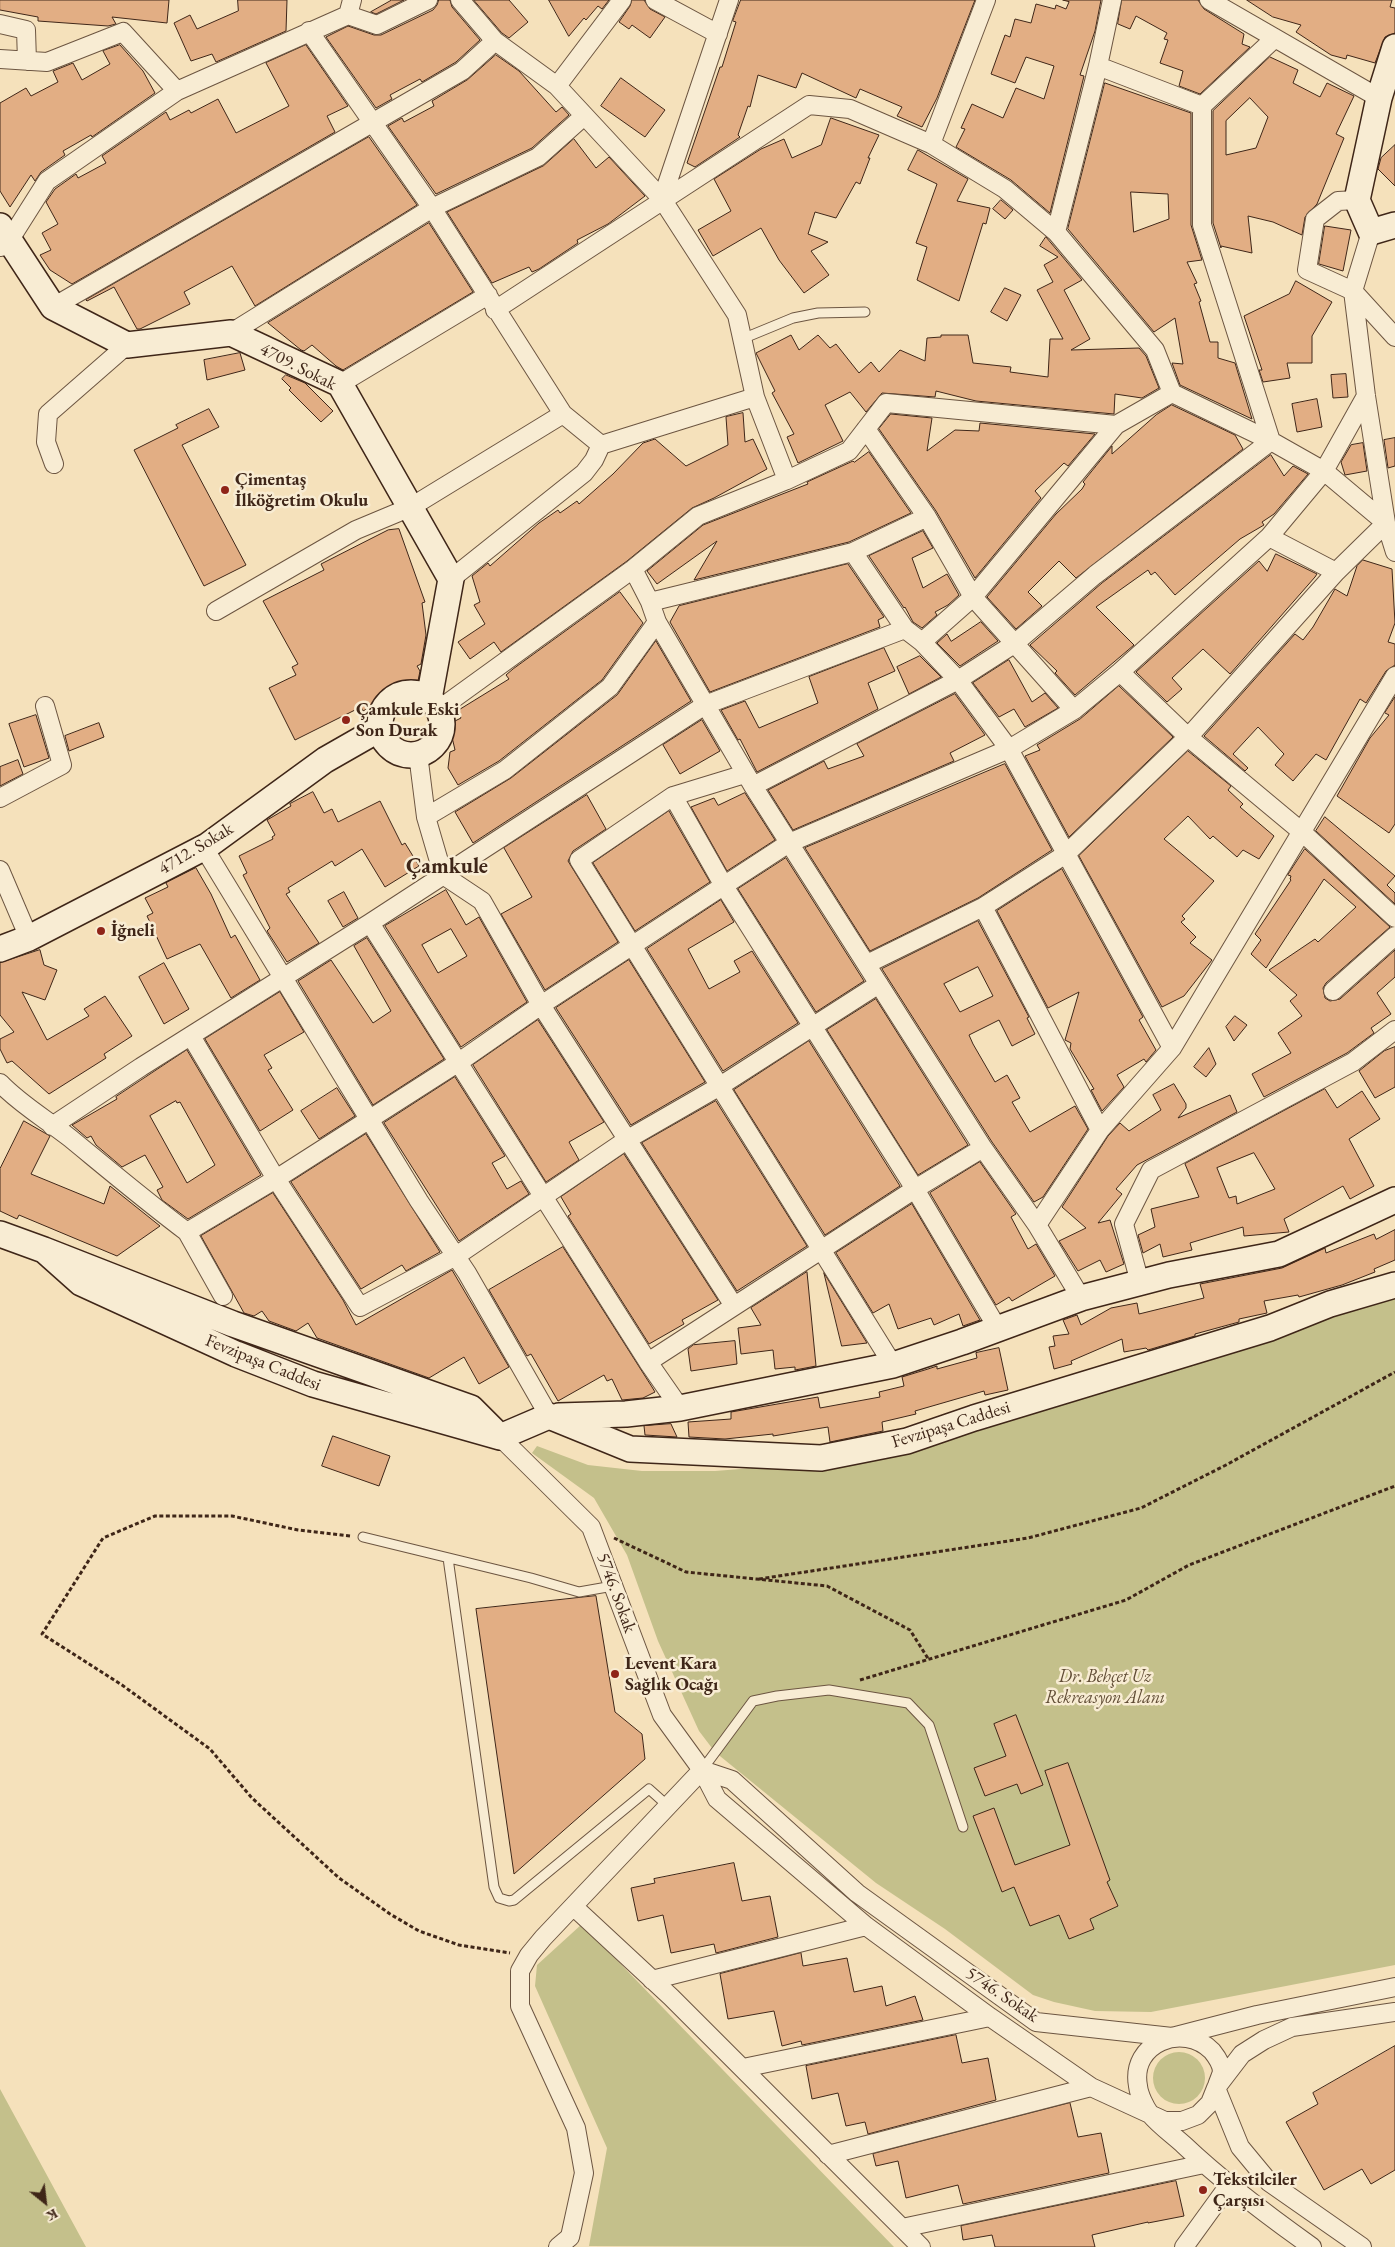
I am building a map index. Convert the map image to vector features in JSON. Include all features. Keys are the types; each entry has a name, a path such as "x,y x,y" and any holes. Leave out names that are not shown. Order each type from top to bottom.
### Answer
{"street":[{"path":"428,0 377,25 350,8 309,31 177,91 47,181 3,238 53,307 127,345 231,333 432,208 538,157 584,116"},
{"path":"460,0 495,41 557,86 662,199 737,315 755,397 787,480"},
{"path":"557,86 622,0"},
{"path":"655,0 718,34"},
{"path":"662,199 729,0"},
{"path":"931,144 986,0"},
{"path":"1056,232 1098,66 1112,0"},
{"path":"1209,0 1379,98"},
{"path":"0,24 26,30 27,61"},
{"path":"309,31 432,208 563,414 601,445"},
{"path":"0,59 47,62 123,32 177,91"},
{"path":"1272,441 1202,225 1202,106 1275,38"},
{"path":"53,307 462,71 495,41"},
{"path":"1395,47 1379,98 1357,200 1371,232 1353,291 1366,396 1386,523 1395,552"},
{"path":"1098,66 1202,106"},
{"path":"340,384 491,302 662,199 809,105 850,109 931,144 1005,189 1056,232 1155,350 1172,394 1272,441 1324,471 1386,523"},
{"path":"1357,200 1338,201 1315,219 1308,270 1353,291 1395,337"},
{"path":"1371,232 1395,225"},
{"name":"4709. Sokak","path":"231,333 340,384 451,578"},
{"path":"54,464 46,442 48,414 127,345"},
{"path":"922,642 973,597 1116,425 1172,394"},
{"path":"187,1232 276,1179 459,1062 541,1005 790,843 1009,748 1074,710 1120,672 1269,537 1324,471 1366,396"},
{"path":"434,704 451,578 584,474 594,460 601,445 755,397"},
{"path":"434,704 633,569 698,516 787,480 849,451 886,403 1116,425"},
{"path":"216,611 356,530 411,507 563,414"},
{"path":"866,429 927,517 973,597 1074,710"},
{"path":"893,1365 579,860 673,796 749,780 958,680 1014,644 1095,575 1272,441"},
{"path":"650,602 853,552 927,517"},
{"path":"867,964 983,907 1066,854 1188,737 1336,572 1386,523"},
{"path":"1269,537 1336,572"},
{"path":"853,552 905,629 922,642 958,680 1009,748 1172,1048"},
{"path":"633,569 650,602 657,622 749,780 983,1148 1036,1225 1081,1298"},
{"path":"426,817 505,770 610,687 657,622"},
{"path":"52,1126 370,923 705,705 905,629"},
{"path":"1120,672 1188,737 1302,832 1395,918"},
{"path":"1036,1225 1100,1130 1172,1048 1395,676"},
{"path":"400,695 420,695 434,704 442,718 440,736 427,750 418,754 408,755 398,752 390,746 384,738 381,728 381,718 385,709 400,695"},
{"path":"0,798 62,766 45,706"},
{"name":"4712. Sokak","path":"0,949 29,938 204,848 325,760 381,728"},
{"path":"418,754 426,817 443,875 482,900 541,1005 734,1306"},
{"path":"673,796 724,886 916,1189 998,1329"},
{"path":"204,848 369,1119 456,1256 549,1416"},
{"path":"2,879 29,938"},
{"path":"983,907 1100,1130"},
{"path":"370,923 544,1194 648,1362 680,1408"},
{"path":"1333,991 1395,936"},
{"path":"191,1036 276,1179 360,1307 456,1256 544,1194 628,1139 720,1086 879,984"},
{"path":"1140,1282 1124,1224 1151,1170 1353,1062 1395,1030"},
{"path":"0,1083 15,1099 187,1232 223,1296"},
{"path":"648,1362 821,1249 983,1148"},
{"path":"500,1437 549,1416 626,1414 680,1408 893,1365 1081,1298 1140,1282 1279,1254 1395,1200"},
{"name":"Fevzipaşa Caddesi","path":"0,1234 233,1324 470,1408 500,1437"},
{"name":"Fevzipaşa Caddesi","path":"549,1416 630,1449 821,1458 908,1441 974,1418 1270,1328 1330,1304 1395,1285"},
{"name":"5746. Sokak","path":"500,1437 591,1527 662,1715 702,1770 718,1799 866,1926 990,2017 1091,2087 1166,2121 1182,2121 1198,2115 1210,2103 1216,2088 1242,2054 1264,2040 1292,2027 1395,2012"},
{"path":"567,2244 584,2174 576,2128 520,2006 520,1971 529,1955 543,1938 702,1770"},
{"name":"5746. Sokak","path":"702,1770 732,1780 857,1893 1036,2022 1172,2037 1256,2015 1395,1987"},
{"path":"574,1907 743,2068 921,2247"},
{"path":"652,1980 866,1926"},
{"path":"743,2068 990,2017"},
{"path":"1150,2114 1138,2086 1138,2070 1145,2054 1157,2043 1172,2037 1189,2037 1204,2044 1216,2056 1222,2071 1216,2088 1240,2147 1269,2182 1362,2247"},
{"path":"828,2155 1091,2087"},
{"name":"5746. Sokak","path":"1150,2114 1229,2185 1312,2247"},
{"path":"902,2228 1204,2164"},
{"path":"1184,2247 1229,2185"}],"lane":[{"path":"742,339 793,318 818,313 865,312"},
{"path":"363,1537 580,1592 613,1586"},
{"path":"448,1558 494,1887 499,1898 514,1900 648,1789 668,1806"},
{"path":"702,1770 753,1702 777,1696 829,1690 908,1703 928,1725 963,1827"}],"path":[{"path":"758,1579 1028,1538 1141,1508 1226,1465 1395,1372"},
{"path":"829,1690 1126,1600 1189,1565 1395,1486"},
{"path":"363,1537 298,1530 232,1516 155,1516 103,1538 42,1634 122,1685 210,1749 252,1798 339,1878 390,1914 419,1931 458,1945 529,1955"},
{"path":"591,1527 686,1572 827,1586 910,1630 929,1660"}],"green space":[{"name":"Dr. Behçet Uz Rekreasyon Alanı","path":"1395,1295 1395,1965 1151,2012 1095,2011 1054,2002 1033,1995 945,1929 876,1883 715,1752 699,1731 658,1641 627,1555 594,1498 532,1453 537,1446 588,1465 642,1471 715,1471 828,1462 1245,1347"},
{"path":"582,1924 894,2247 589,2246 607,2148 535,1986 537,1965"},
{"path":"1179,2052 1193,2056 1201,2064 1205,2078 1201,2092 1193,2100 1179,2104 1165,2100 1157,2092 1153,2078 1157,2064 1165,2056"},
{"path":"0,2089 86,2247 0,2247"}],"building":[{"path":"0,0 169,0 167,23 112,17 116,24 108,26 38,21 38,17 0,10"},
{"path":"238,0 287,0 286,31 216,62 212,54 191,61 174,23 190,15 197,29 238,11"},
{"path":"392,0 404,0 376,14 371,12"},
{"path":"439,0 450,0 452,7 480,40 456,62 422,82 420,79 390,95 392,99 376,108 326,37 348,26 374,35 381,35 433,10"},
{"path":"474,0 509,0 528,22 509,38 502,33"},
{"path":"549,0 609,0 602,9 598,6 586,20 584,18 569,36"},
{"path":"632,0 644,0 650,9 665,17 650,38 632,25 629,29 619,22"},
{"path":"741,0 975,0 937,98 922,127 897,116 902,107 860,89 856,98 802,73 796,88 758,75 750,107 748,106 738,135 740,137 695,167 687,163 720,67 722,67 736,22 733,21"},
{"path":"1063,0 1101,0 1095,31 1080,75 1084,76 1050,213 1011,180 956,147 965,129 961,128 972,104 1003,118 1016,88 1044,99 1054,66 1026,57 1015,83 991,74 1005,35 1010,37 1015,19 1031,23 1036,4 1055,9 1056,5 1066,9 1069,2"},
{"path":"1122,0 1198,0 1204,9 1244,34 1242,44 1250,47 1200,94 1179,86 1183,71 1160,63 1168,40 1164,39 1167,33 1136,16 1130,29 1118,24"},
{"path":"1247,0 1392,0 1390,7 1395,8 1395,33 1385,37 1375,63 1347,55 1346,59 1331,55 1296,32 1301,25 1273,17"},
{"path":"120,45 143,71 155,93 92,137 91,135 63,151 65,155 41,172 35,181 31,175 10,207 0,191 0,103 26,88 31,96 58,82 53,71 73,63 82,80 110,64 103,51"},
{"path":"306,45 348,106 327,116 335,132 72,284 50,270 40,255 51,250 42,233 58,224 46,202 55,189 76,174 78,178 106,163 102,156 166,112 170,120 189,110 191,113 218,99 236,133 289,106 266,63"},
{"path":"496,55 519,71 556,112 562,107 569,115 532,148 436,194 388,126 402,118 404,122 434,106 432,101 467,80"},
{"path":"1270,57 1298,70 1293,83 1320,97 1327,83 1354,96 1336,134 1344,138 1317,204 1305,217 1302,235 1273,222 1248,216 1252,253 1221,246 1221,248 1213,223 1213,111","holes":["1250,98 1268,117 1256,148 1226,155 1226,121"]},
{"path":"621,78 665,110 645,137 601,106"},
{"path":"1105,83 1191,113 1191,225 1202,260 1187,262 1197,283 1194,284 1201,301 1199,302 1210,342 1218,342 1218,358 1235,363 1252,419 1180,385 1172,363 1183,364 1175,318 1154,332 1068,229","holes":["1131,192 1168,194 1169,219 1134,232"]},
{"path":"831,118 879,135 868,158 870,158 860,184 856,182 836,218 815,212 808,234 828,242 811,251 829,275 804,293 779,260 761,228 713,256 698,230 731,211 714,179 761,149 784,139 792,158 821,145"},
{"path":"369,137 417,205 255,306 232,266 184,292 190,304 140,329 137,329 114,287 86,300"},
{"path":"574,139 596,168 609,157 645,196 608,224 577,240 578,243 539,269 532,272 529,267 492,283 447,212 543,166"},
{"path":"1395,145 1395,186 1378,169 1381,158"},
{"path":"918,150 968,179 957,201 990,208 986,224 983,223 959,301 917,280 927,247 916,243 937,184 908,170"},
{"path":"1001,200 1013,210 1005,219 993,209"},
{"path":"429,223 473,292 343,370 312,345 304,351 301,350 268,323"},
{"path":"1325,226 1351,230 1343,271 1319,264"},
{"path":"1046,237 1082,280 1064,290 1090,339 1071,350 1139,348 1146,356 1159,388 1142,398 1115,394 1114,414 976,401 936,391 935,397 882,393 866,412 850,392 825,405 843,441 798,463 787,437 794,434 772,393 775,391 756,353 791,335 799,350 818,335 830,348 836,344 859,373 871,362 879,372 900,350 925,361 927,338 941,337 941,335 968,335 973,363 1011,367 1010,372 1048,377 1050,339 1063,339 1037,290 1053,282 1044,265 1058,257 1040,246"},
{"path":"1296,281 1332,302 1312,336 1312,363 1287,363 1290,378 1263,382 1259,370 1262,370 1244,316 1289,294"},
{"path":"1005,288 1021,295 1007,321 991,312"},
{"path":"240,353 245,370 207,380 204,360"},
{"path":"1346,374 1348,397 1333,398 1331,375"},
{"path":"286,375 305,383 333,411 321,422 289,390 291,388 282,379"},
{"path":"1317,399 1322,427 1297,432 1292,404"},
{"path":"1172,405 1235,435 1243,449 1076,578 1059,561 1028,592 1042,606 1016,629 987,597 1056,514 1082,489 1085,484 1083,482 1112,446 1112,454 1156,415"},
{"path":"209,409 219,427 182,445 246,565 204,586 134,450 178,428 176,425"},
{"path":"743,413 745,442 753,439 767,469 692,508 627,561 501,652 494,642 470,659 458,642 485,624 474,605 480,602 472,576 488,563 490,566 539,523 558,510 560,513 577,501 579,504 613,474 643,443 655,439 686,466 728,445 726,417"},
{"path":"891,414 932,418 927,451 955,430 979,431 980,423 1095,434 1068,466 1064,463 1035,491 1041,498 975,578 936,511 879,429"},
{"path":"1395,438 1395,466 1388,468 1384,440"},
{"path":"1363,443 1367,471 1345,475 1341,462 1351,445"},
{"path":"869,452 911,513 849,542 694,580 717,541 657,584 647,571 703,525 808,484 807,482 854,462"},
{"path":"1271,455 1284,476 1293,466 1308,474 1274,514 1262,522 1264,525 1240,539 1175,595 1155,572 1151,575 1148,570 1096,607 1134,645 1075,695 1055,673 1057,671 1030,645 1102,583"},
{"path":"399,529 425,602 422,603 426,635 421,664 417,666 420,671 418,681 363,711 361,707 295,740 269,688 296,675 292,667 298,664 263,601 324,570 321,564 388,530"},
{"path":"923,531 933,548 912,558 923,588 947,574 959,595 948,605 935,612 937,615 922,628 913,622 905,607 869,556"},
{"path":"1276,554 1317,574 1230,674 1203,649 1172,678 1182,689 1167,702 1136,672 1259,561 1267,571"},
{"path":"1363,560 1392,569 1395,623 1388,642 1395,644 1395,665 1386,671 1366,703 1360,699 1326,760 1316,754 1293,781 1275,765 1284,754 1258,727 1233,754 1248,768 1245,771 1204,736 1295,634 1303,640 1313,627 1335,589 1347,596 1357,566"},
{"path":"848,564 884,617 878,620 880,627 710,692 670,622 679,606"},
{"path":"620,592 643,623 602,680 499,761 458,785 448,768 450,752 455,750 449,724 461,718 457,711 509,679 506,675 513,669"},
{"path":"981,622 998,641 960,666 937,643 947,634 951,641"},
{"path":"656,641 691,701 473,843 455,812 511,778 617,695"},
{"path":"884,648 895,671 868,683 878,709 757,772 740,739 738,740 721,710 745,701 759,728 818,703 809,677"},
{"path":"920,656 941,677 909,694 897,667"},
{"path":"1009,660 1032,702 1045,693 1058,708 1025,727 1014,709 999,717 973,683"},
{"path":"1119,686 1173,737 1069,837 1025,756 1040,750 1037,745 1080,719"},
{"path":"955,694 985,735 950,753 954,761 793,830 768,790 824,761 828,769 864,756 857,744"},
{"path":"1395,697 1395,824 1389,833 1337,796 1370,738 1389,715 1385,713"},
{"path":"36,715 49,758 24,767 9,724"},
{"path":"702,720 720,751 680,774 663,745"},
{"path":"99,723 104,737 69,751 65,736"},
{"path":"1188,751 1231,786 1228,790 1243,804 1240,807 1274,836 1259,859 1243,850 1237,857 1213,836 1210,839 1188,816 1164,839 1214,881 1182,916 1185,919 1181,922 1196,937 1190,943 1212,960 1184,996 1162,1007 1079,856"},
{"path":"18,760 23,774 0,786 0,767"},
{"path":"1005,764 1052,850 978,898 870,951 805,848"},
{"path":"313,792 324,813 332,809 338,822 380,801 402,845 405,843 419,866 385,887 362,849 335,866 332,861 288,888 290,892 286,894 319,943 287,962 267,931 270,928 243,875 247,873 239,856 273,839 272,837 275,835 267,820 291,806 290,804"},
{"path":"745,793 775,840 727,871 691,807 714,798 718,805"},
{"path":"587,795 606,829 573,851 568,861 618,942 545,990 501,914 532,897 504,848"},
{"path":"669,811 710,882 635,931 593,863"},
{"path":"1325,817 1395,876 1387,885 1395,893 1395,904 1316,831"},
{"path":"1305,849 1390,927 1326,983 1323,988 1325,998 1330,1001 1340,999 1395,950 1395,977 1377,993 1391,1014 1371,1028 1374,1033 1347,1053 1264,1097 1252,1074 1291,1053 1278,1033 1302,1016 1290,1001 1297,995 1269,970 1315,939 1318,942 1356,907 1324,879 1266,968 1251,954 1261,940 1255,934 1291,880 1291,876 1288,875"},
{"path":"786,858 864,981 816,1012 738,889"},
{"path":"196,868 211,894 231,938 235,935 260,980 231,998 200,944 167,959 147,916 153,913 145,898 168,887 166,883"},
{"path":"1062,869 1143,1017 1139,1020 1156,1050 1146,1062 1144,1059 1117,1075 1124,1087 1102,1111 1091,1090 1094,1089 1070,1049 1071,1043 1065,1040 1079,992 1048,1008 997,911"},
{"path":"446,890 466,925 479,917 527,1002 461,1047 385,926","holes":["451,929 467,956 438,973 422,945"]},
{"path":"344,892 358,918 343,927 328,901"},
{"path":"721,900 734,922 688,949 709,989 740,972 734,961 752,951 798,1023 723,1071 647,949"},
{"path":"978,921 1029,1017 1027,1018 1035,1034 1012,1046 999,1020 969,1035 973,1044 995,1082 1007,1075 1020,1098 1012,1102 1030,1132 1075,1106 1088,1129 1043,1197 1034,1202 992,1142 882,969","holes":["978,967 993,996 960,1012 944,984"]},
{"path":"367,938 444,1059 373,1105 298,981 331,960 373,1023 391,1011 354,946"},
{"path":"40,950 44,965 57,970 45,1000 22,992 47,1040 89,1016 84,1009 105,996 132,1036 104,1054 106,1058 49,1094 12,1061 7,1063 0,1049 0,1039 14,1032 0,1015 0,963"},
{"path":"629,960 705,1082 631,1125 556,1008"},
{"path":"164,963 189,1009 164,1024 139,977"},
{"path":"280,992 304,1032 264,1055 272,1068 268,1070 293,1110 260,1131 205,1039"},
{"path":"876,999 968,1145 918,1175 827,1030"},
{"path":"1235,1016 1247,1025 1234,1041 1226,1027"},
{"path":"538,1020 604,1122 569,1142 579,1160 546,1182 473,1065"},
{"path":"809,1041 900,1186 825,1235 734,1090"},
{"path":"1395,1047 1395,1087 1375,1098 1359,1071 1384,1051"},
{"path":"1209,1048 1216,1064 1206,1077 1194,1067"},
{"path":"187,1050 261,1175 188,1219 162,1200 157,1190 163,1187 145,1155 122,1167 96,1145 91,1136 87,1138 72,1125 117,1099 116,1097","holes":["176,1101 177,1103 180,1102 215,1165 187,1183 150,1116"]},
{"path":"455,1077 505,1156 492,1163 507,1189 521,1181 529,1194 459,1241 384,1123"},
{"path":"1174,1084 1186,1104 1186,1108 1178,1118 1230,1095 1237,1112 1137,1165 1116,1189 1122,1194 1098,1223 1110,1220 1124,1264 1106,1272 1100,1260 1078,1271 1059,1241 1086,1228 1062,1207 1108,1136 1120,1123 1129,1131 1161,1110 1153,1095"},
{"path":"337,1088 355,1116 319,1139 301,1111"},
{"path":"1325,1089 1337,1108 1362,1091 1380,1119 1349,1139 1374,1186 1350,1199 1343,1186 1284,1219 1289,1232 1244,1236 1243,1227 1190,1243 1192,1250 1163,1257 1160,1244 1143,1253 1138,1235 1155,1227 1151,1209 1199,1197 1185,1164","holes":["1254,1153 1275,1189 1237,1204 1236,1196 1229,1198 1217,1168"]},
{"path":"716,1101 807,1246 737,1291 642,1143"},
{"path":"24,1121 50,1136 31,1174 104,1204 110,1186 160,1226 117,1256 19,1215 17,1219 0,1211 0,1169"},
{"path":"366,1134 440,1252 406,1271 402,1265 361,1289 291,1182"},
{"path":"624,1154 718,1300 682,1320 684,1324 649,1344 568,1216 571,1214 561,1197"},
{"path":"980,1162 1016,1214 1011,1217 1028,1249 1036,1244 1055,1276 1012,1301 1009,1297 996,1305 930,1193"},
{"path":"273,1193 343,1300 356,1325 452,1270 509,1367 479,1384 464,1357 429,1378 317,1338 308,1323 296,1331 269,1321 262,1311 254,1316 244,1313 201,1236"},
{"path":"912,1204 980,1320 963,1326 959,1314 934,1325 931,1318 898,1329 889,1304 873,1313 836,1253"},
{"path":"1395,1230 1395,1260 1374,1269 1375,1272 1342,1285 1299,1297 1298,1295 1264,1301 1267,1313 1239,1319 1239,1322 1195,1334 1195,1336 1148,1350 1146,1348 1124,1352 1122,1339 1071,1361 1072,1364 1054,1369 1049,1347 1055,1346 1053,1336 1069,1334 1063,1320 1077,1315 1081,1325 1111,1308 1137,1303 1139,1314 1204,1298 1200,1284 1282,1268 1325,1248 1326,1253 1374,1234 1376,1239"},
{"path":"563,1247 655,1392 643,1398 622,1400 612,1379 607,1381 604,1375 558,1401 531,1354 527,1356 489,1290"},
{"path":"807,1272 816,1366 795,1370 795,1367 775,1369 773,1350 741,1354 738,1328 761,1325 751,1308"},
{"path":"824,1273 867,1343 842,1346"},
{"path":"735,1341 737,1364 691,1371 688,1349 693,1345"},
{"path":"999,1348 1008,1390 985,1395 984,1391 915,1411 916,1414 882,1422 883,1431 830,1442 828,1427 773,1436 773,1434 725,1439 689,1437 688,1422 731,1419 731,1412 818,1397 820,1408 880,1397 879,1392 904,1386 902,1377 937,1366 937,1369 977,1358 976,1353"},
{"path":"671,1424 677,1437 645,1435 644,1426"},
{"path":"333,1436 390,1456 379,1486 322,1466"},
{"path":"596,1596 615,1712 642,1734 645,1759 514,1874 476,1609"},
{"path":"1016,1715 1043,1785 1021,1794 1017,1784 985,1796 974,1768 1006,1756 994,1724"},
{"path":"1068,1763 1110,1880 1107,1882 1118,1906 1090,1919 1094,1929 1069,1939 1059,1915 1030,1926 1014,1887 1002,1892 973,1816 994,1808 1015,1865 1070,1845 1045,1771"},
{"path":"734,1863 742,1901 770,1896 778,1937 716,1953 714,1944 671,1953 663,1915 638,1921 631,1888 655,1883 654,1879"},
{"path":"801,1953 803,1966 847,1958 854,1992 882,1986 886,2006 915,1996 923,2020 802,2045 801,2041 782,2046 774,2011 728,2019 720,1974"},
{"path":"956,2035 962,2063 988,2058 996,2100 868,2134 865,2122 846,2126 838,2093 812,2099 806,2066"},
{"path":"1395,2046 1395,2170 1371,2184 1362,2169 1324,2190 1286,2122 1318,2104 1313,2093"},
{"path":"1070,2103 1078,2137 1101,2133 1109,2173 963,2204 958,2185 906,2198 898,2161 876,2166 873,2154"},
{"path":"1176,2181 1184,2216 1092,2235 1095,2247 995,2247 992,2235 963,2240 961,2226"}],"place":[{"name":"Çimentaş İlköğretim Okulu","path":"225,490"},
{"name":"Çamkule Eski Son Durak","path":"346,720"},
{"name":"İğneli","path":"101,931"},
{"name":"Levent Kara Sağlık Ocağı","path":"615,1674"},
{"name":"Tekstilciler Çarşısı","path":"1203,2190"}],"district":[{"name":"Çamkule","path":"447,867"}]}
